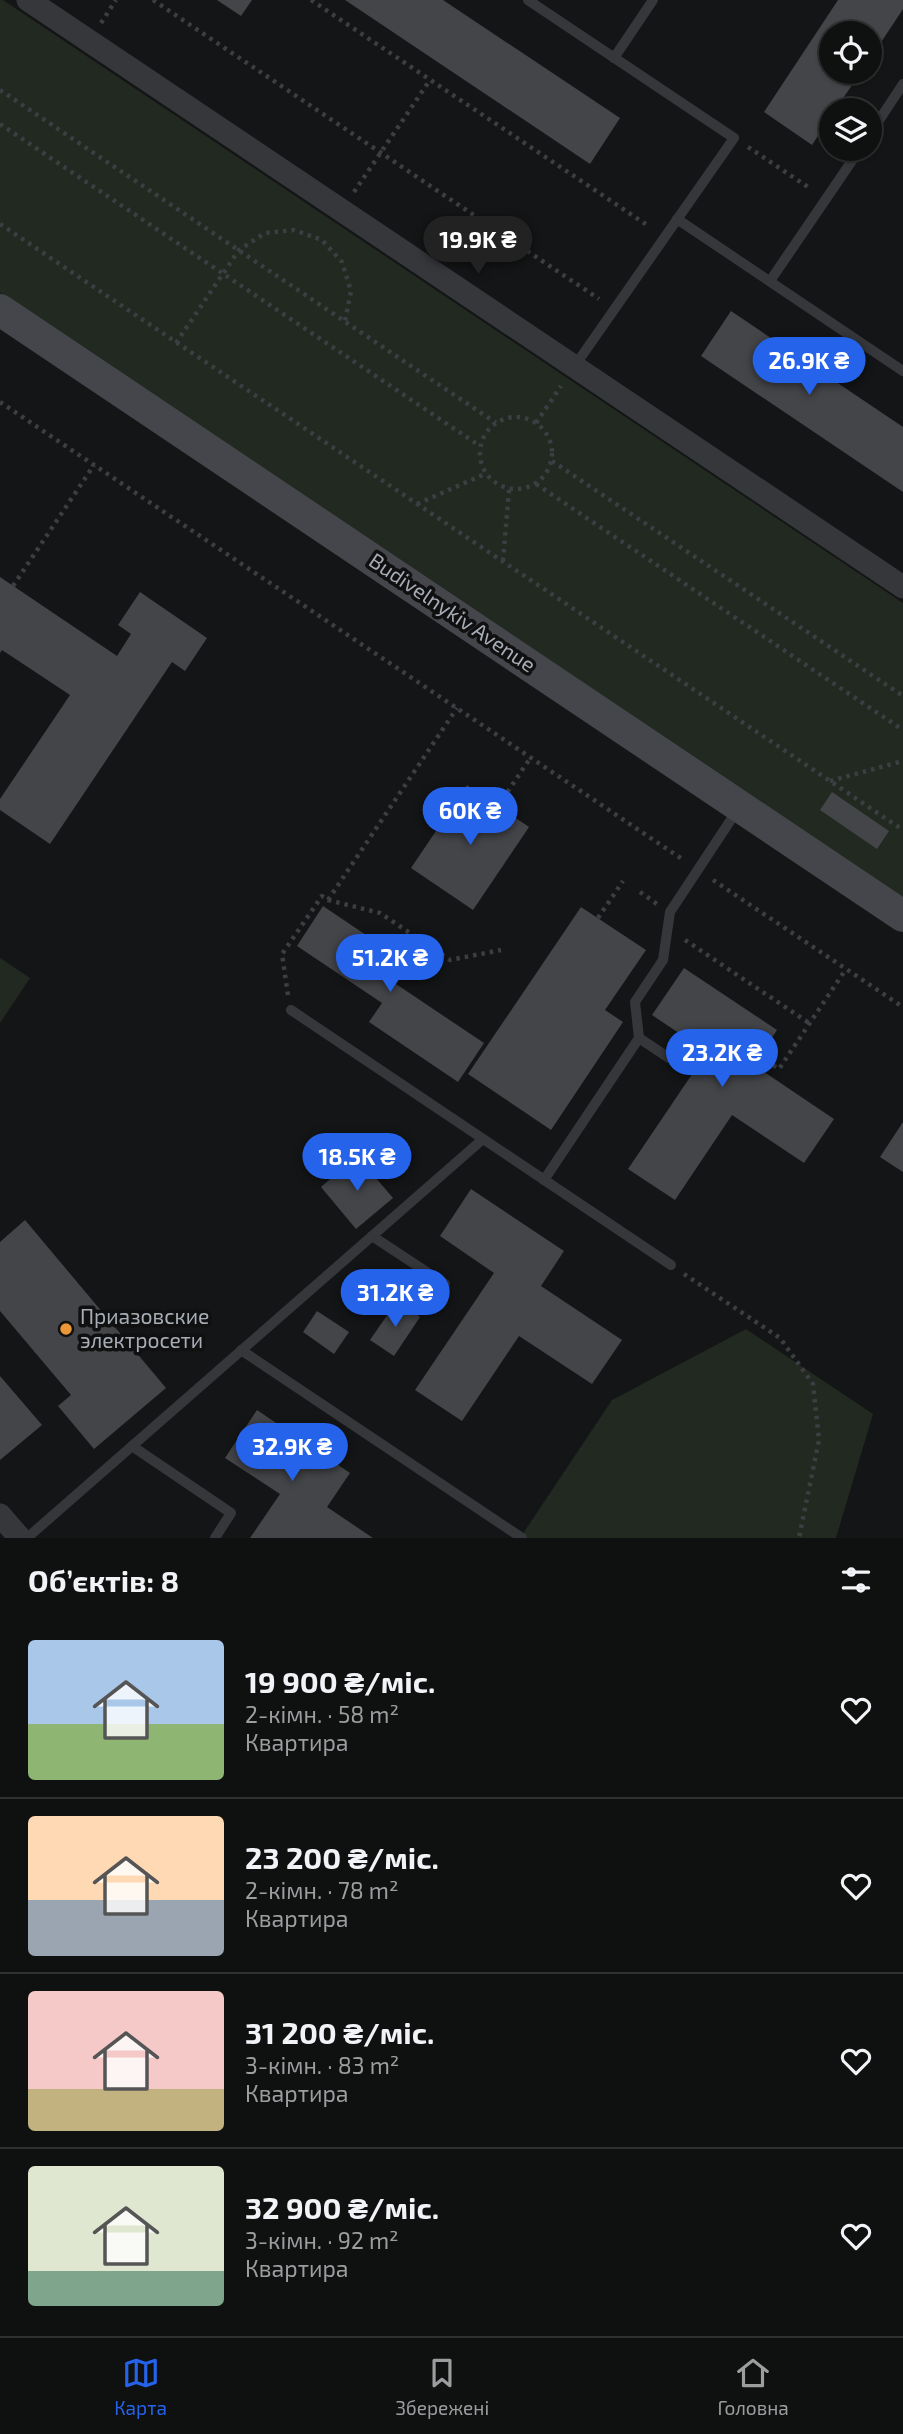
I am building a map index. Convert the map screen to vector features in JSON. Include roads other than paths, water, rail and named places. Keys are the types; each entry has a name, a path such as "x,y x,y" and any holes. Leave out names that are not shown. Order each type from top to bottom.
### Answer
{"main road":[{"name":"Budivelnykiv Avenue","path":"0,310 903,916"}],"street":[{"path":"28,0 903,587"},
{"path":"0,1516 20,1538"}],"lane":[{"path":"527,0 734,138 574,367"},
{"path":"614,58 653,0"},
{"path":"882,116 903,84"},
{"path":"770,281 852,161"},
{"path":"677,219 903,371"},
{"path":"544,1180 639,1038 635,1002 663,960 670,912 740,807"},
{"path":"290,1010 671,1265"},
{"path":"639,1038 668,1058"},
{"path":"27,1538 484,1139"},
{"path":"372,1236 445,1284"},
{"path":"242,1350 522,1538"},
{"path":"132,1447 232,1513 215,1538"}],"place":[{"name":"Приазовские электросети","path":"66,1329"}]}
